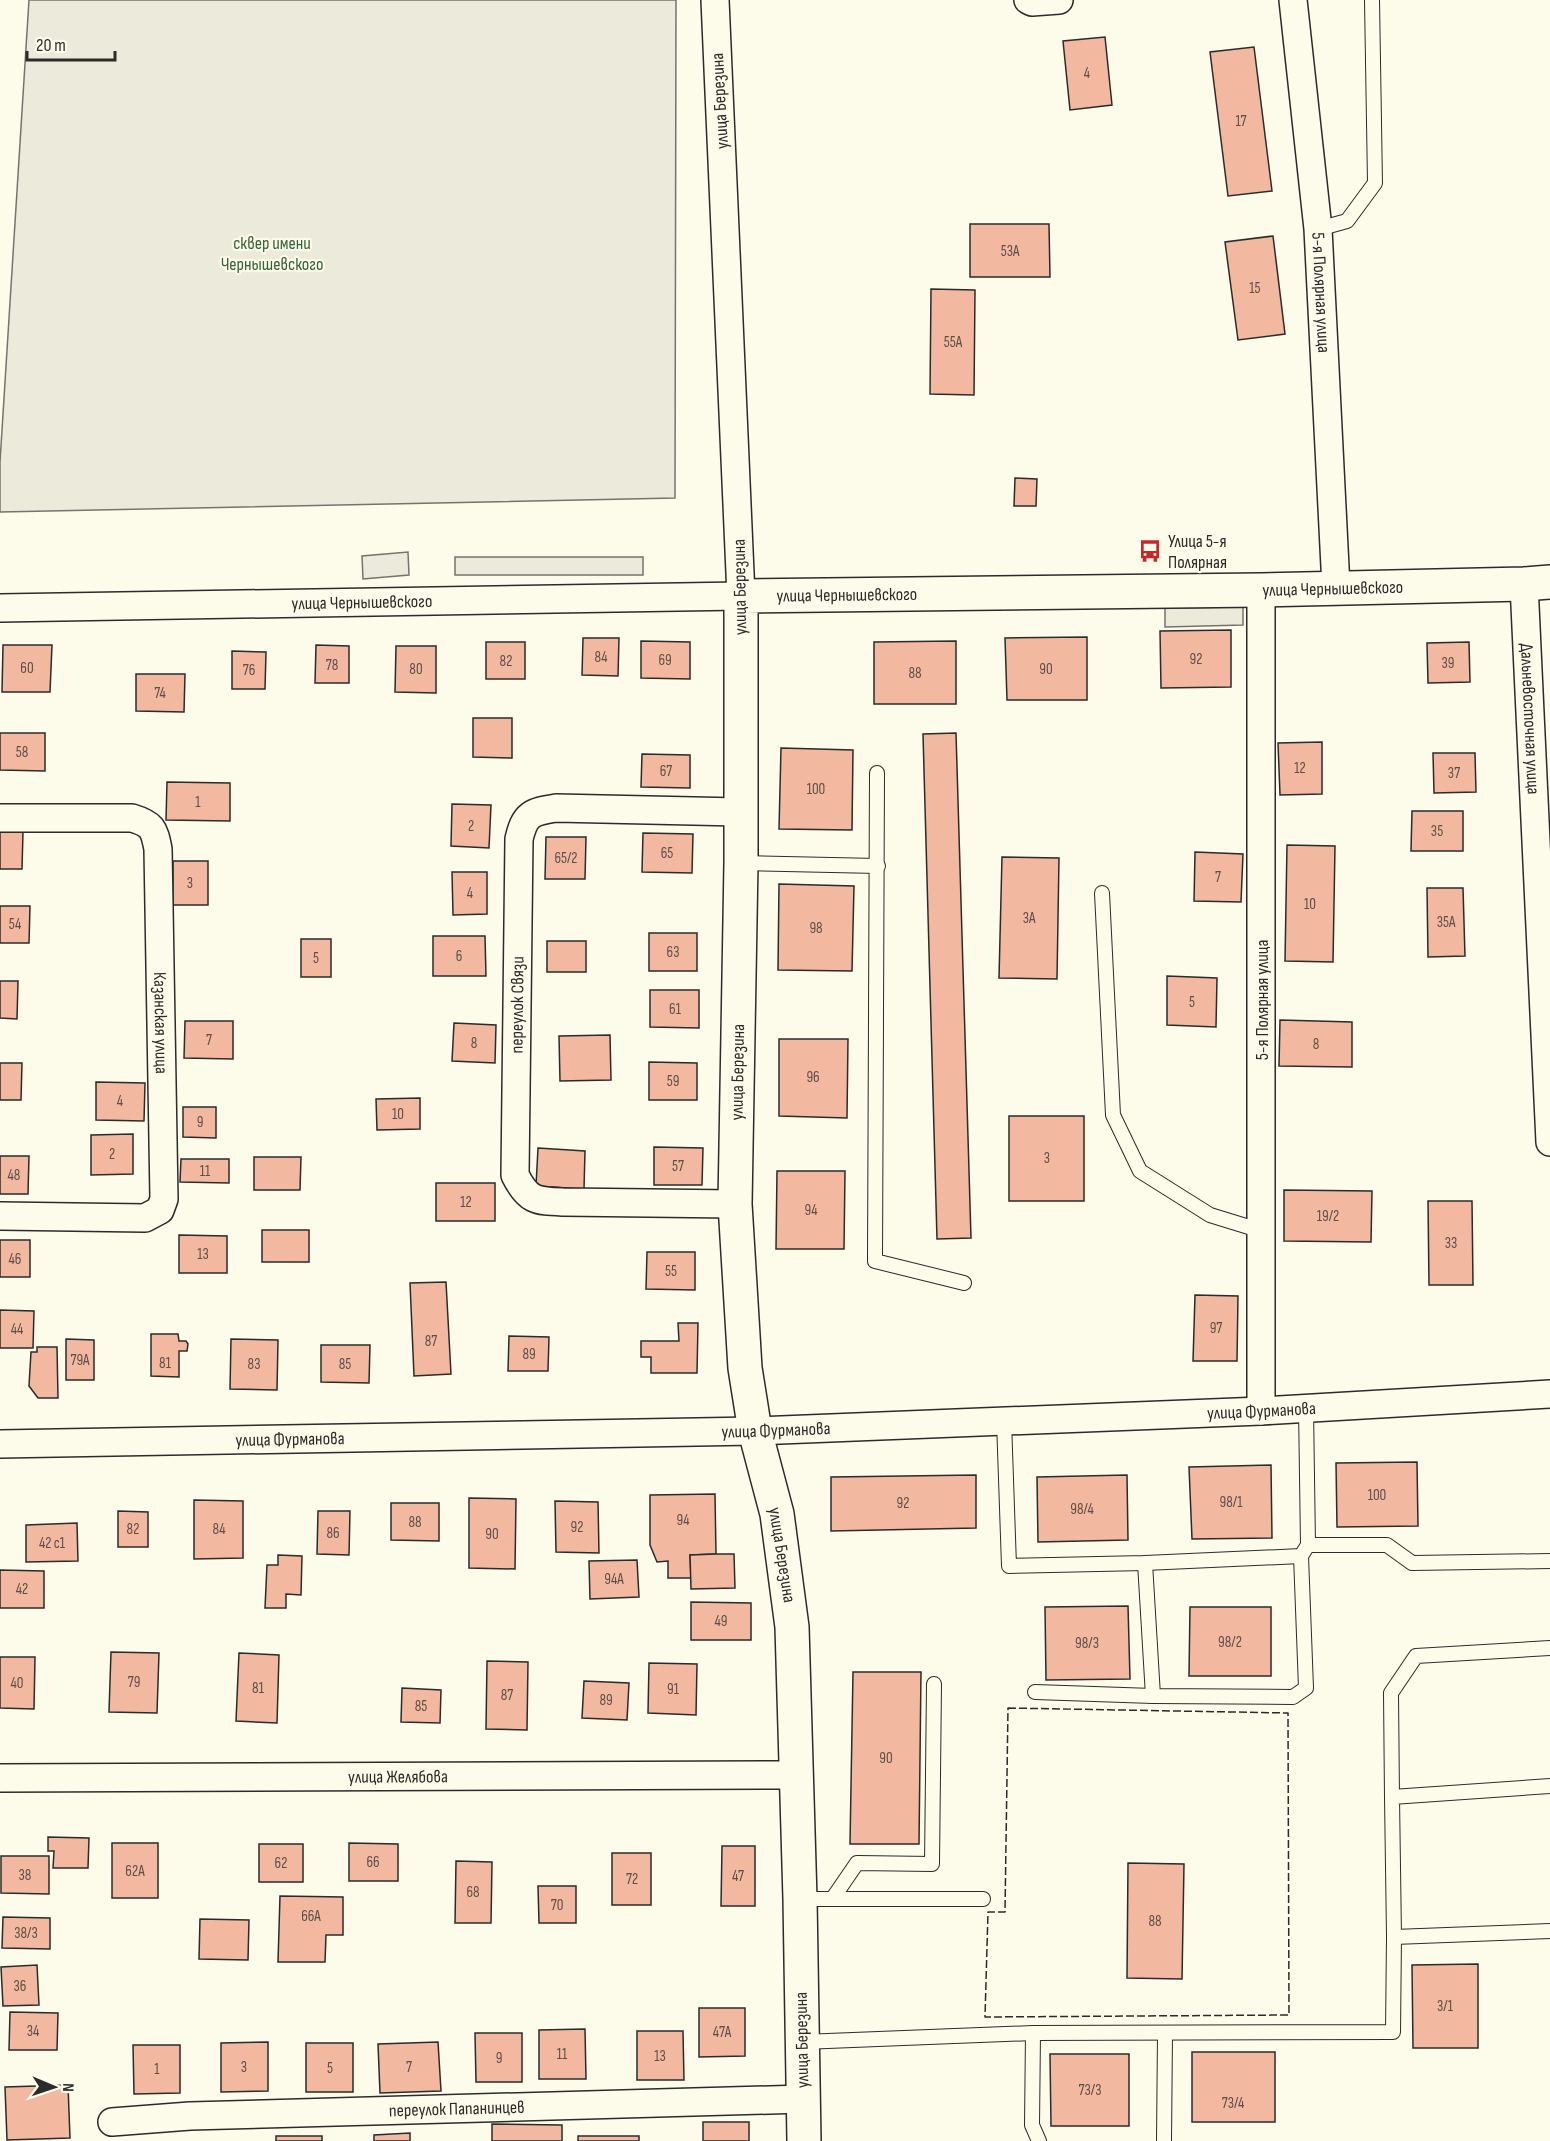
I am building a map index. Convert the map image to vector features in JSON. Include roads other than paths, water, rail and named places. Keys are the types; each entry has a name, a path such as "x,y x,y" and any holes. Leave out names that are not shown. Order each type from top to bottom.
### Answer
{"street":[{"name":"улица Березина","path":"715,0 741,596 739,812 741,863 735,1204 745,1368 755,1431 777,1514 792,1627 804,2141"},
{"path":"1028,0 1032,2 1059,0"},
{"name":"5-я Полярная улица","path":"1293,0 1318,229 1336,587"},
{"name":"улица Чернышевского","path":"0,608 1262,590 1537,583"},
{"name":"Дальневосточная улица","path":"1537,583 1550,1142"},
{"name":"5-я Полярная улица","path":"1261,1411 1262,590"},
{"name":"переулок Связи","path":"735,1204 537,1201 523,1191 515,1175 518,851 523,821 536,811 556,808 739,812"},
{"name":"Казанская улица","path":"0,818 132,818 147,823 155,833 158,849 164,1200 160,1210 145,1218 0,1216"},
{"name":"улица Фурманова","path":"0,1444 755,1431 1261,1411 1550,1394"},
{"name":"улица Желябова","path":"0,1778 795,1775"},
{"name":"переулок Папанинцев","path":"112,2122 202,2116 803,2099"}],"lane":[{"path":"1318,229 1347,221 1375,183 1372,0"},
{"path":"877,773 875,1261 964,1283"},
{"path":"741,863 878,866"},
{"path":"1102,893 1113,1115 1135,1162 1140,1172 1210,1215 1262,1231"},
{"path":"1035,1692 1293,1697 1306,1688 1304,1550 1306,1408"},
{"path":"1004,1421 1009,1566 1145,1563 1387,1545 1412,1563 1550,1561"},
{"path":"1145,1563 1153,1696"},
{"path":"802,2042 1033,2033 1393,2032 1391,1693 1416,1656 1550,1648"},
{"path":"833,1898 857,1863 932,1864 934,1684"},
{"path":"1392,1797 1550,1786"},
{"path":"800,1899 983,1899"},
{"path":"1394,1937 1550,1931"},
{"path":"1033,2033 1032,2125 1040,2141"},
{"path":"1164,2141 1165,2033"}],"place":[{"name":"Улица 5-я Полярная","path":"1150,551"}],"park label":[{"name":"сквер имени Чернышевского","path":"272,253"}]}
